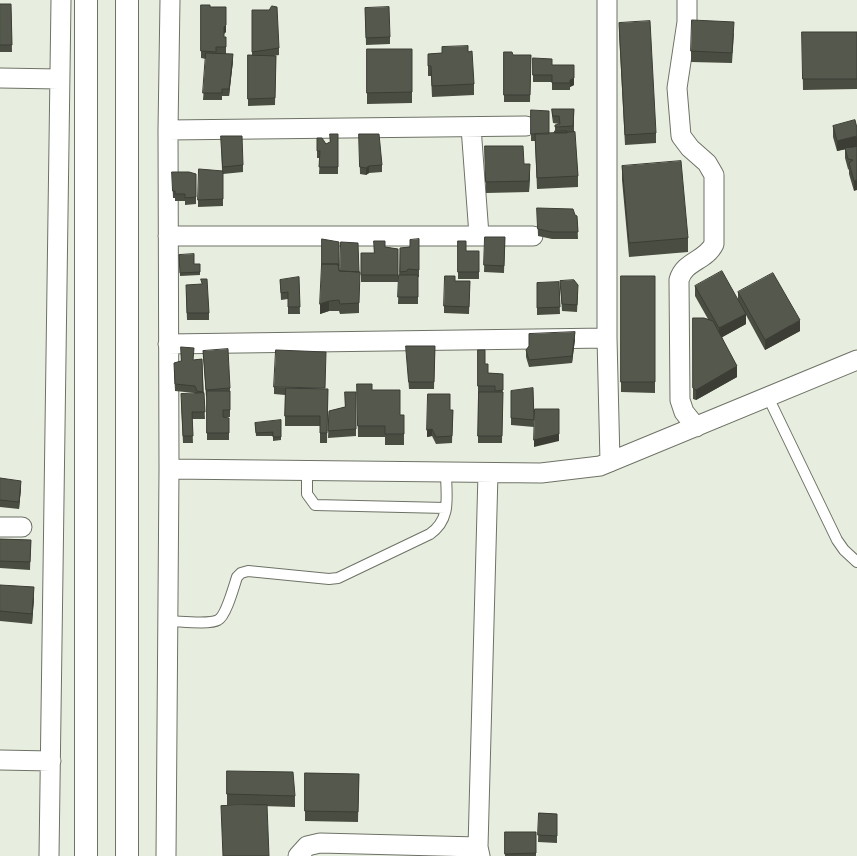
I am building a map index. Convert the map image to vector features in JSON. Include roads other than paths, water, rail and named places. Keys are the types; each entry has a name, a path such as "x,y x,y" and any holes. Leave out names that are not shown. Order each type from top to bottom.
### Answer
{"street":[{"path":"50,856 61,0"},
{"path":"86,0 86,856"},
{"path":"127,0 127,856"},
{"path":"166,856 169,469 168,130 170,0"},
{"path":"606,0 610,462"},
{"path":"687,0 687,22 677,88 681,136 690,148 709,166 715,181 714,244 706,255 685,267 679,280 680,400 684,412 696,427"},
{"path":"0,78 59,79"},
{"path":"168,130 526,126"},
{"path":"471,127 479,235"},
{"path":"168,236 533,236"},
{"path":"168,344 608,338"},
{"path":"169,469 541,473 600,466 857,360"},
{"path":"298,856 307,846 320,843 479,852 488,473"},
{"path":"0,527 22,527"},
{"path":"0,760 51,761"}],"lane":[{"path":"768,397 837,540 844,550 857,562"},
{"path":"307,471 307,494 315,505 446,508"},
{"path":"167,621 210,622 218,620 223,615 237,577 241,572 248,571 329,579 346,575 430,534 439,528 445,518 446,472"}]}
